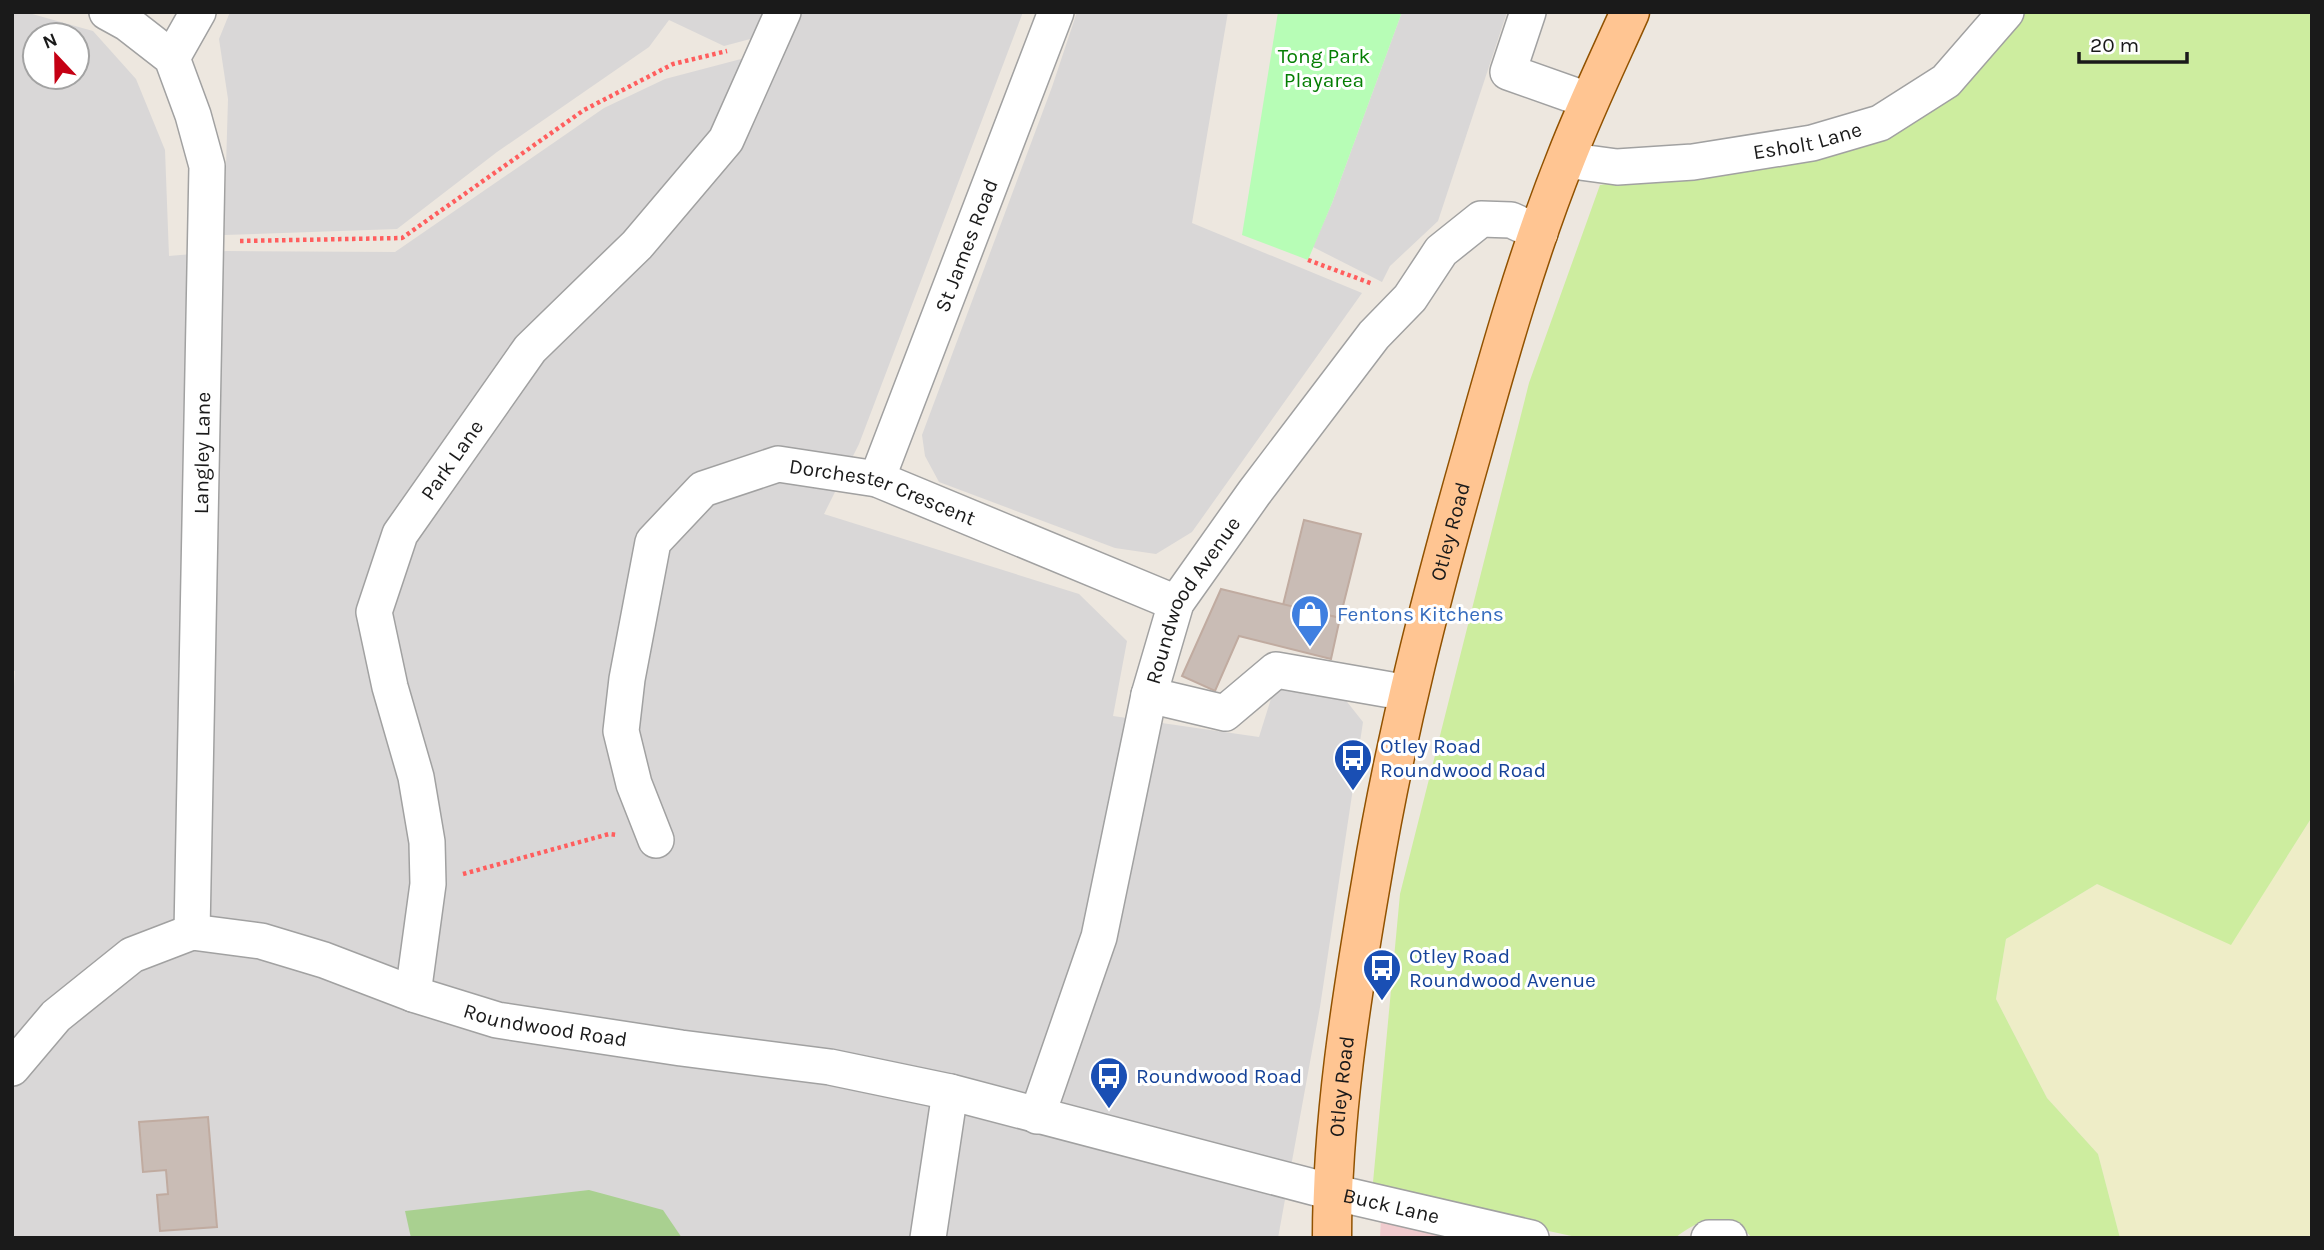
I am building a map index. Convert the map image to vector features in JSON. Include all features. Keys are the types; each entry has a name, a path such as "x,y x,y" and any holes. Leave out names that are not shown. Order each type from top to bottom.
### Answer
{"main road":[{"name":"Otley Road","path":"1332,1238 1332,1192 1352,994 1385,797 1408,693 1451,524 1499,358 1565,160 1630,12"}],"street":[{"path":"107,12 127,23 172,58 198,12"},
{"name":"Park Lane","path":"414,994 428,884 428,842 416,777 390,687 374,612 400,534 530,349 638,245 726,140 783,12"},
{"name":"St James Road","path":"877,479 1056,12"},
{"path":"1528,12 1508,72 1590,101"},
{"name":"Esholt Lane","path":"1565,160 1617,167 1693,162 1812,144 1880,123 1946,81 2006,12"},
{"name":"Langley Lane","path":"172,58 193,115 207,166 192,932"},
{"name":"Roundwood Avenue","path":"1037,1116 1099,937 1149,695 1176,603 1254,493 1366,346 1410,298 1441,251 1481,219 1511,220 1540,233"},
{"name":"Dorchester Crescent","path":"656,840 634,784 621,731 626,678 653,542 703,489 778,464 877,479 1176,603"},
{"path":"1149,695 1225,713 1276,670 1408,693"},
{"name":"Roundwood Road","path":"12,1068 56,1016 132,955 192,932 261,941 498,1020 681,1048 830,1066 950,1092 1332,1192"},
{"path":"928,1238 950,1092"},
{"name":"Buck Lane","path":"1332,1192 1531,1238"},
{"path":"1709,1238 1729,1238"}],"path":[{"path":"207,242 402,238 595,104 673,64 728,51 768,49"},
{"path":"1308,260 1410,298"},
{"path":"428,884 609,834 656,840"}],"shaded area":[{"path":"12,12 25,12 57,21 21,21 21,91 91,91 91,30 136,79 165,150 169,256 227,251 395,252 604,108 665,79 741,59 776,66 801,12 1023,12 859,444 824,514 1079,594 1127,641 1113,716 1259,737 1275,686 1344,698 1363,722 1320,1007 1278,1238 12,1238 12,716 15,671 12,670"},
{"path":"230,12 768,12 754,38 724,46 669,20 649,47 497,152 397,229 224,235 228,99 219,39"},
{"path":"1077,12 1228,12 1192,223 1362,293 1192,532 1156,554 1115,548 939,482 925,456 922,435 1052,87"},
{"path":"1402,12 1507,12 1438,221 1390,266 1382,282 1313,247 1332,203"},
{"path":"1381,1218 1489,1238 1380,1238"}],"green space":[{"name":"Tong Park Playarea","path":"1278,12 1402,12 1332,203 1308,260 1242,235"},
{"path":"2016,12 2312,12 2312,817 2231,945 2097,884 2006,939 1996,999 2047,1098 2098,1154 2120,1238 1752,1238 1734,1223 1714,1219 1694,1225 1675,1238 1581,1238 1372,1193 1400,894 1529,383 1600,185 1839,154 1943,96"},
{"path":"2312,817 2312,1238 2120,1238 2098,1154 2047,1098 1996,999 2006,939 2097,884 2231,944"},
{"path":"589,1190 663,1210 682,1238 411,1238 405,1211"}],"building":[{"path":"1304,520 1361,534 1340,618 1283,605"},
{"name":"Fentons Kitchens","path":"1221,589 1340,618 1331,659 1239,636 1215,691 1182,676"},
{"path":"208,1117 217,1227 160,1231 157,1195 168,1194 166,1170 143,1172 139,1122"}],"place":[{"name":"Fentons Kitchens","path":"1310,648"},
{"name":"Otley Road Roundwood Road","path":"1353,792"},
{"name":"Otley Road Roundwood Avenue","path":"1382,1002"},
{"name":"Roundwood Road","path":"1109,1110"}]}
